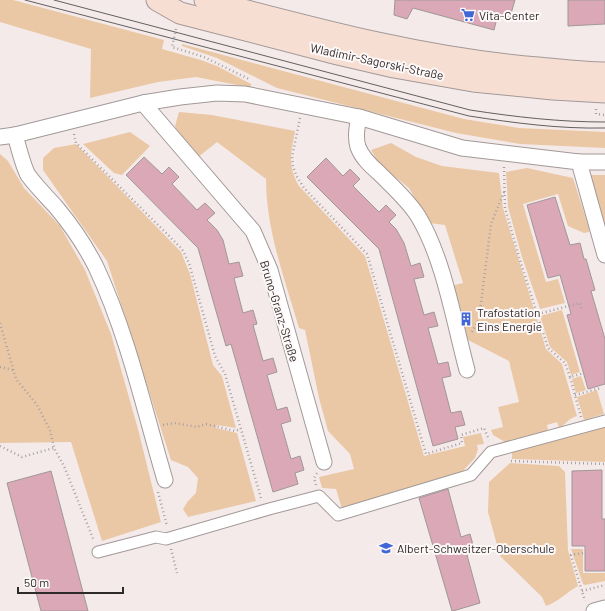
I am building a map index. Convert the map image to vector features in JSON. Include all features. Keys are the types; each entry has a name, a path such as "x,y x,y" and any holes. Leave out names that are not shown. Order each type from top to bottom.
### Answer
{"main road":[{"name":"Wladimir-Sagorski-Straße","path":"157,0 180,14 394,67 473,81 553,89 605,92"},
{"name":"Wladimir-Sagorski-Straße","path":"205,0 314,29 394,47 513,66 605,73"}],"street":[{"path":"0,137 15,135 143,104 180,97 216,93 245,94 359,117 462,148 579,162 605,162"},
{"name":"Bruno-Granz-Straße","path":"143,104 253,231 270,270 324,462"},
{"path":"359,117 356,135 358,148 365,160 400,194 418,216 431,243 442,272 466,370"},
{"path":"15,135 28,174 63,215 83,242 119,322 138,382 150,428 161,484"},
{"path":"579,162 605,255"},
{"path":"98,552 156,537 168,538 264,510 319,496 338,514 470,475 492,452 605,421"},
{"path":"590,608 605,608"}],"path":[{"path":"178,24 172,46 204,57 249,79"},
{"path":"302,106 292,157 296,175 304,188 367,254 426,454 462,444 461,435 484,428"},
{"path":"70,122 76,143 182,250 189,263 215,356 225,374 264,510"},
{"path":"503,154 505,208 519,257 548,348 565,363 584,427"},
{"path":"472,333 479,319 492,224 505,191"},
{"path":"538,314 580,303 582,311"},
{"path":"0,323 16,379 37,405 50,430 54,448 64,466 98,552"},
{"path":"0,367 13,370"},
{"path":"570,377 584,373"},
{"path":"575,396 601,388"},
{"path":"150,428 174,423 197,427 206,424 235,431 241,429"},
{"path":"0,446 22,457 54,448"},
{"path":"511,461 605,464"},
{"path":"319,496 314,478 324,462"},
{"path":"161,484 168,529"},
{"path":"583,553 571,555 582,591 590,608"},
{"path":"582,591 605,585"}],"shaded area":[{"path":"0,0 13,0 164,40 162,49 217,66 251,84 251,87 196,77 158,82 90,98 91,49 0,22"},
{"path":"182,44 464,119 519,128 605,132 605,148 520,144 456,133 277,88 217,58 182,46"},
{"path":"179,112 212,115 295,131 291,153 291,165 299,186 365,256 424,456 465,446 463,437 481,433 484,444 477,445 478,449 475,458 458,476 342,509 336,489 322,488 319,477 354,469 350,454 328,431 319,398 305,330 299,328 277,255 269,217 266,179 217,142 197,158 182,142 175,126"},
{"path":"130,132 150,146 122,175 114,173 83,144"},
{"path":"391,143 416,157 442,166 499,173 503,208 546,349 562,364 577,416 561,427 559,428 557,422 547,425 548,431 505,442 493,435 491,430 503,427 498,407 519,402 509,361 468,340 451,286 463,283 445,225 429,223 409,188 380,165 371,150"},
{"path":"76,144 181,252 190,274 213,365 222,376 236,428 217,425 216,428 237,433 256,501 188,517 183,509 196,493 198,478 188,467 171,460 107,261 43,170 43,158 54,148"},
{"path":"0,154 8,161 24,188 60,226 85,270 111,334 138,429 161,522 102,541 71,442 0,443"},
{"path":"527,168 573,178 589,228 589,232 584,233 568,226 558,194 523,204 546,282 558,279 565,303 540,309 522,257 508,207 506,172"},
{"path":"587,175 605,175 605,238"},
{"path":"562,310 580,372 571,375 567,362 550,347 540,316"},
{"path":"581,376 586,390 576,393 572,379"},
{"path":"597,390 604,414 584,420 577,397"},
{"path":"605,424 605,462 512,459 512,452"},
{"path":"510,463 559,466 565,472 568,550 578,586 555,602 546,606 542,597 500,556 488,512 489,482"},
{"path":"571,549 583,549 583,573 605,573 605,581 585,585 583,584"}],"building":[{"name":"Vita-Center","path":"395,0 515,0 510,17 498,14 494,30 413,8 407,19 394,15"},
{"name":"Vita-Center","path":"568,0 605,0 605,24 568,26"},
{"path":"144,157 162,174 169,167 179,177 172,184 197,210 205,203 215,213 207,220 217,230 223,240 229,264 239,262 243,276 234,278 243,313 253,310 257,324 253,325 263,361 273,358 277,372 267,375 277,410 287,407 291,421 281,424 291,459 300,456 304,470 295,473 298,484 273,492 231,344 226,346 198,248 126,175"},
{"path":"326,158 343,176 350,169 360,179 353,186 379,212 386,205 396,215 389,222 396,229 404,243 411,266 420,263 424,277 414,279 424,315 434,312 438,326 428,328 438,364 448,362 451,376 442,378 451,413 461,411 465,425 455,427 458,439 433,446 379,249 307,177"},
{"path":"555,197 570,245 580,243 584,259 586,259 595,290 591,291 605,339 605,384 588,389 567,315 571,314 560,275 548,278 527,205"},
{"path":"602,470 602,519 605,519 605,571 585,571 585,546 572,546 572,471"},
{"path":"51,471 88,611 41,611 7,483"},
{"path":"448,489 461,537 470,534 475,552 467,555 480,603 453,611 419,498"}],"tram line":[{"path":"25,0 469,116 537,125 571,128 605,128"},
{"path":"54,0 470,110 538,119 605,122"}],"place":[{"name":"Vita-Center","path":"468,15"},
{"name":"Trafostation Eins Energie","path":"466,319"},
{"name":"Albert-Schweitzer-Oberschule","path":"386,548"}]}
